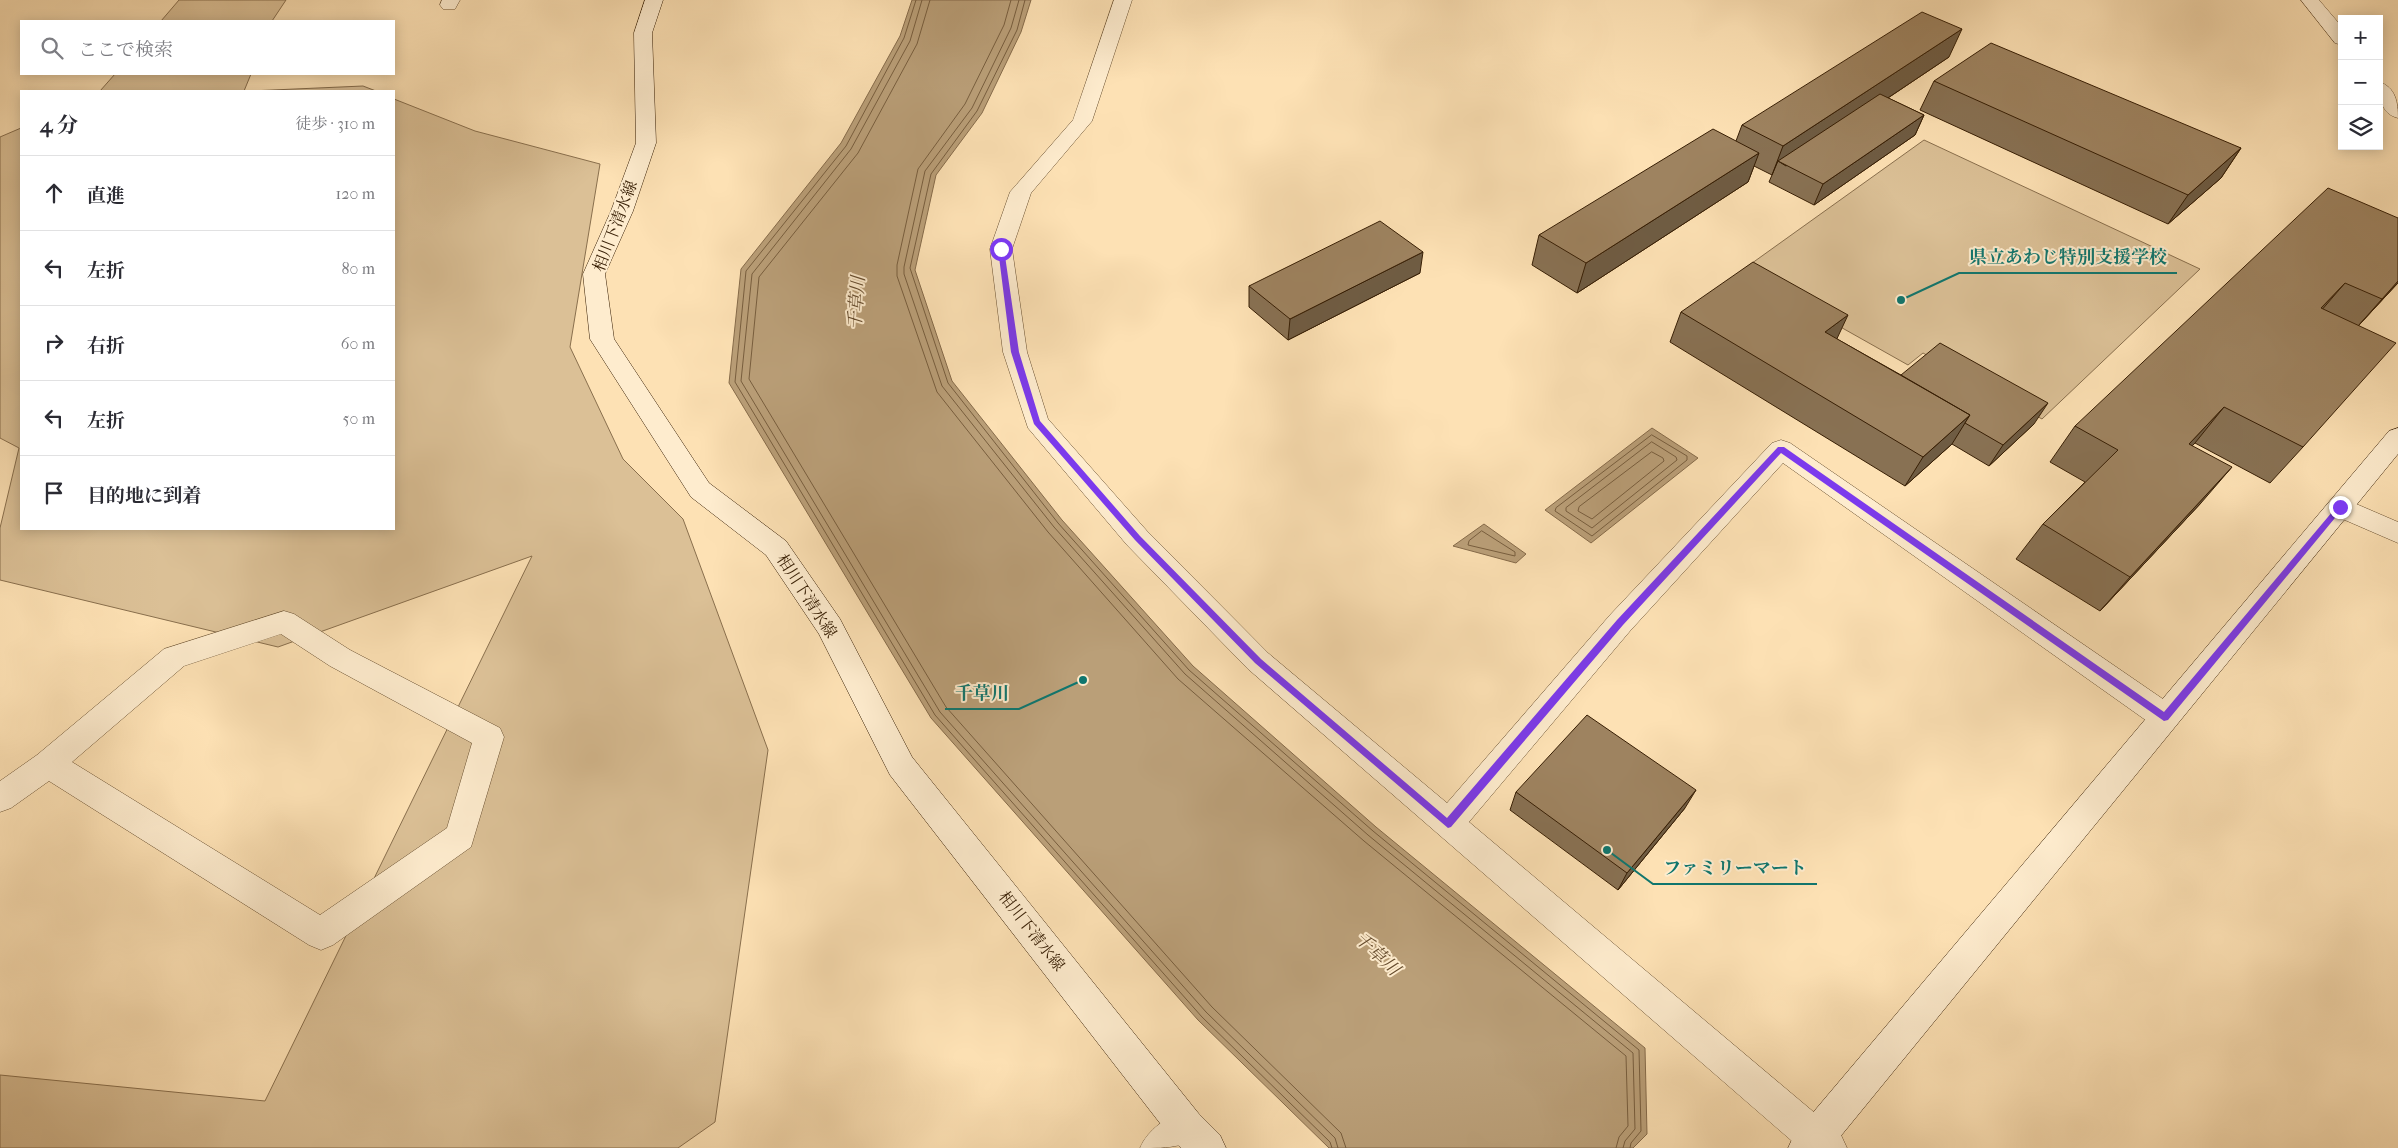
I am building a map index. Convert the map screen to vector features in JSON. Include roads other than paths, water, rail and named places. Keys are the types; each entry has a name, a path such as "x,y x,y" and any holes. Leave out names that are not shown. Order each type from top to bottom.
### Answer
{"street":[{"name":"相川下清水線","path":"654,0 642,33 646,143 622,211 594,274 602,339 700,490 776,548 830,627 901,766 1184,1141"},
{"path":"1123,0 1082,121 1021,192 1001,249 1015,352 1037,422 1138,538 1258,661 1816,1145 2164,717 2398,437"},
{"path":"2310,0 2338,34"},
{"path":"2383,87 2398,90"},
{"path":"2383,91 2398,112"},
{"path":"1448,824 1620,622 1781,449 2164,717"},
{"path":"2340,507 2398,533"},
{"path":"0,798 48,764 174,657 284,622 340,658 489,737 460,837 321,934 48,764"}],"water":[{"path":"912,0 1031,0 1021,32 982,113 936,175 915,270 952,381 1062,520 1193,666 1376,827 1645,1048 1647,1134 1633,1148 1329,1148 1198,1020 931,718 729,383 741,269 841,143 900,36"},
{"path":"1652,428 1698,458 1591,543 1545,510"},
{"path":"1484,524 1526,554 1516,563 1453,546"}],"place":[{"name":"県立あわじ特別支援学校","path":"1901,300"},
{"name":"千草川","path":"1083,680"},
{"name":"ファミリーマート","path":"1607,850"}]}
